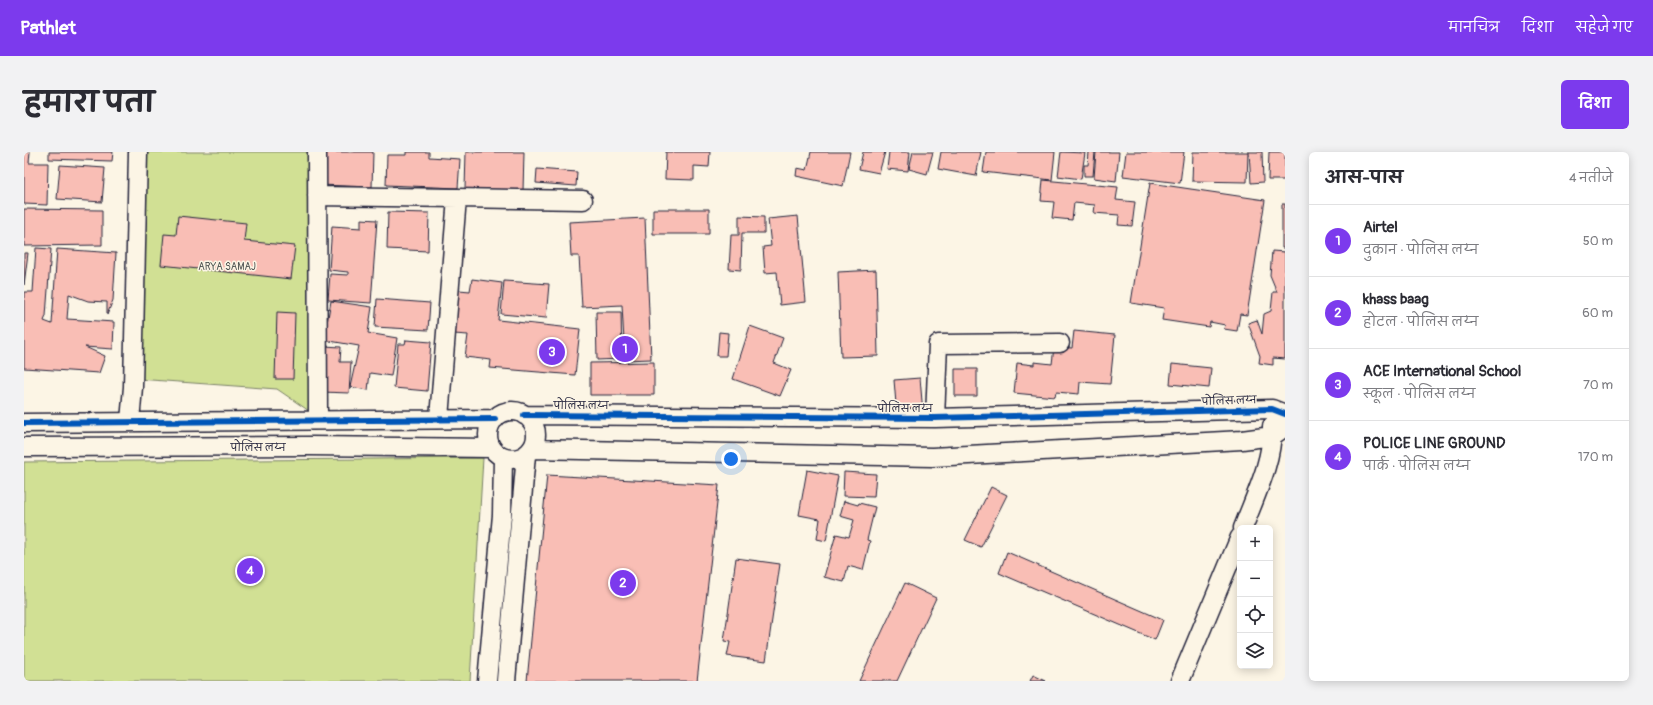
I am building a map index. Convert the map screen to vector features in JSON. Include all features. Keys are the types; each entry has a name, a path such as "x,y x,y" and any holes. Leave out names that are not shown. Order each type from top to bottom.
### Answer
{"street":[{"path":"130,421 133,387 138,152"},
{"path":"317,152 318,420"},
{"path":"317,196 583,200"},
{"path":"439,418 457,198"},
{"path":"935,418 938,344 1060,343"},
{"path":"1244,525 1279,432 1278,411"},
{"name":"पोलिस लय्न","path":"524,415 935,418 1278,411"},
{"path":"487,681 502,515 497,453 489,441 488,433 495,419 502,414 517,412 530,420 534,426 536,434 535,442 529,452 506,681"},
{"path":"24,423 439,418 495,419"},
{"path":"497,453 511,460 519,458 529,452 932,457 1242,440 1279,432"},
{"name":"पोलिस लय्न","path":"24,447 317,446 497,453"},
{"path":"1180,681 1237,544"}],"green space":[{"name":"ARYA SAMAJ","path":"139,152 317,152 315,415 277,389 137,379"},
{"path":"483,458 470,681 24,681 24,462"}],"building":[{"path":"24,152 30,152 29,163 48,163 47,205 24,204"},
{"path":"49,152 113,152 112,161 49,159"},
{"path":"321,152 373,152 372,187 320,185"},
{"path":"406,152 429,152 429,157 460,159 458,188 386,185 387,155 406,155"},
{"path":"466,152 524,152 523,191 465,189"},
{"path":"666,152 710,152 709,167 694,166 694,180 665,179"},
{"path":"811,152 850,152 843,186 796,176 797,168 807,170"},
{"path":"863,152 885,152 879,173 859,169"},
{"path":"889,152 910,152 908,171 887,169"},
{"path":"913,152 933,152 927,174 909,169"},
{"path":"941,152 981,152 976,176 938,169"},
{"path":"986,152 1055,152 1052,180 983,172"},
{"path":"1061,152 1085,153 1081,179 1058,176"},
{"path":"1089,152 1095,152 1093,176 1084,176 1084,165 1088,165"},
{"path":"1096,152 1119,152 1116,181 1094,178"},
{"path":"1126,152 1184,152 1180,183 1123,176"},
{"path":"1193,152 1248,152 1247,182 1192,181"},
{"path":"1249,152 1262,152 1263,182 1251,183"},
{"path":"1269,152 1285,152 1285,180 1268,180"},
{"path":"60,165 105,168 102,202 57,199"},
{"path":"537,169 577,172 576,186 536,183"},
{"path":"1043,180 1118,187 1116,200 1135,202 1132,226 1118,225 1119,215 1094,213 1095,205 1074,203 1072,220 1052,218 1054,202 1041,201"},
{"path":"1150,183 1265,200 1247,315 1240,314 1237,331 1224,329 1225,325 1210,322 1209,327 1162,320 1164,308 1131,303"},
{"path":"1282,204 1285,204 1285,248 1282,248"},
{"path":"24,209 102,210 102,245 24,246"},
{"path":"653,209 709,209 709,234 653,234"},
{"path":"388,212 429,213 428,251 387,249"},
{"path":"178,216 246,223 244,241 295,246 291,279 161,265 164,234 176,235"},
{"path":"739,216 764,217 764,233 742,233 741,270 729,269 731,235 739,235"},
{"path":"798,216 806,302 780,305 777,272 765,273 763,247 771,246 768,219"},
{"path":"645,218 651,359 625,360 622,305 582,307 579,256 571,256 569,222"},
{"path":"361,219 377,220 371,303 328,300 330,274 348,275 348,272 329,270 332,226 361,228"},
{"path":"36,248 51,249 46,316 44,321 52,324 57,249 116,253 113,300 107,315 107,302 88,301 69,294 67,319 114,322 113,349 85,347 105,356 99,373 24,368 24,292 33,292"},
{"path":"1272,251 1285,252 1285,359 1273,358 1273,365 1259,363 1260,356 1248,323 1257,320 1262,334 1264,314 1271,311 1273,292 1277,292 1270,275"},
{"path":"24,253 28,253 24,285"},
{"path":"876,270 878,356 841,357 838,272"},
{"path":"472,279 502,283 498,320 580,329 575,375 490,368 491,360 465,357 468,335 454,334 459,290 470,291"},
{"path":"504,281 549,284 546,318 501,314"},
{"path":"377,299 430,303 428,330 375,327"},
{"path":"331,301 372,307 368,333 397,338 391,376 370,373 368,390 350,387 359,346 324,340"},
{"path":"277,312 295,313 293,379 275,379"},
{"path":"596,312 621,312 622,359 597,360"},
{"path":"750,326 783,338 774,363 791,370 780,396 733,379"},
{"path":"1074,331 1115,335 1110,384 1080,382 1079,394 1056,392 1055,397 1014,393 1017,363 1034,365 1034,362 1052,364 1054,347 1072,348"},
{"path":"719,332 728,333 726,356 717,356"},
{"path":"406,340 431,342 427,391 394,388 398,344 405,344"},
{"path":"324,346 341,347 340,362 351,362 349,393 322,392"},
{"path":"654,362 654,395 590,395 590,363"},
{"path":"1172,364 1211,368 1209,388 1170,384"},
{"path":"955,369 977,369 977,396 955,396"},
{"path":"920,378 923,413 897,416 894,380"},
{"path":"807,470 838,476 826,541 817,539 820,519 799,515"},
{"path":"844,472 876,474 874,497 843,496"},
{"path":"547,475 719,485 697,681 527,681"},
{"path":"991,487 1007,495 981,547 965,540"},
{"path":"844,501 858,505 859,503 875,507 867,540 870,541 863,570 848,566 844,582 824,577 836,534 849,537 854,520 840,516"},
{"path":"1007,552 1163,620 1155,640 999,573"},
{"path":"736,558 780,564 766,661 727,656 730,642 724,641"},
{"path":"905,583 936,598 897,681 859,681"},
{"path":"1033,675 1046,681 1030,681"}],"cycle path":[{"path":"524,415 935,418 1272,409 1285,414"},
{"path":"24,423 495,419"}],"place":[{"name":"Airtel","path":"625,349"},
{"name":"ACE International School","path":"552,352"},
{"name":"POLICE LINE GROUND","path":"250,571"},
{"name":"khass baag","path":"623,583"}]}
